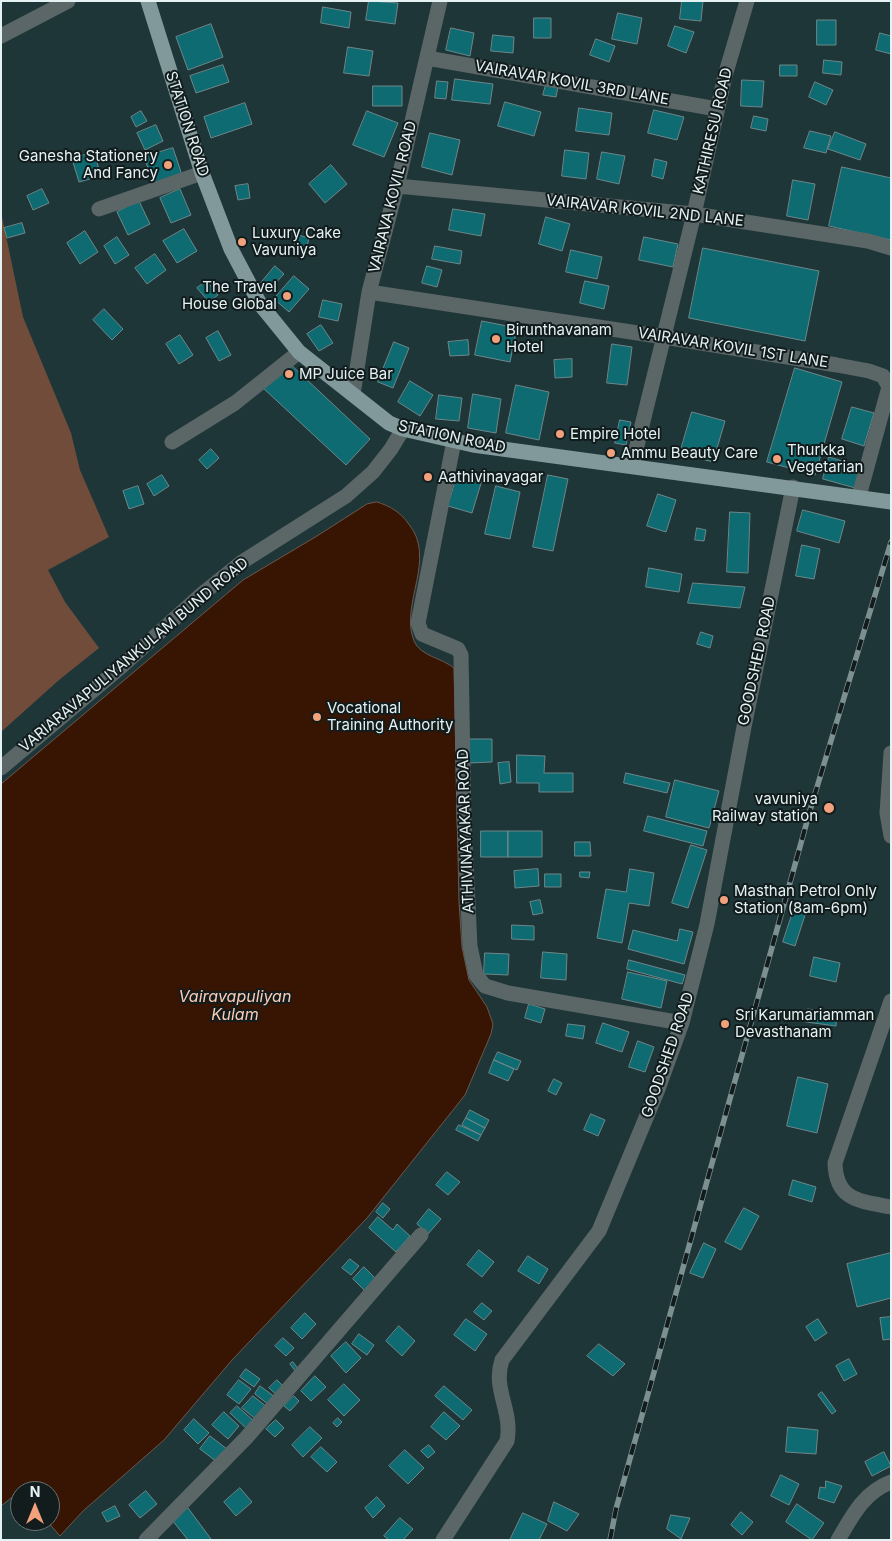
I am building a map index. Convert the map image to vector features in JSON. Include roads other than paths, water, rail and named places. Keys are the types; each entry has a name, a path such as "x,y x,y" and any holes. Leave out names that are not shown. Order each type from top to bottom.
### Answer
{"main road":[{"name":"STATION ROAD","path":"148,1 202,173 231,249 260,304 299,352 389,423 403,429 454,440 891,502"}],"street":[{"path":"1,36 68,1"},
{"name":"VAIRAVA KOVIL ROAD","path":"354,394 369,292 397,186 440,1"},
{"name":"KATHIRESU ROAD","path":"632,466 694,214 717,109 747,1"},
{"name":"VAIRAVAR KOVIL 3RD LANE","path":"427,58 717,109"},
{"path":"99,210 202,173"},
{"name":"VAIRAVAR KOVIL 2ND LANE","path":"397,186 694,214 868,241 891,248"},
{"name":"VAIRAVAR KOVIL 1ST LANE","path":"369,292 664,337 869,371 883,376 890,383 859,496"},
{"path":"172,442 235,403 299,352"},
{"name":"VARIARAVAPULIYANKULAM BUND ROAD","path":"1,768 229,573 346,496 373,472 391,449 403,429"},
{"name":"ATHIVINAYAKAR ROAD","path":"454,440 418,623 422,634 458,649 461,655 464,821 470,946 476,975 485,986 492,989 682,1023"},
{"name":"GOODSHED ROAD","path":"443,1540 507,1441 509,1428 497,1380 502,1360 599,1232 658,1089 682,1023 708,924 744,727 793,488"},
{"path":"891,753 887,813 891,836"},
{"path":"891,1001 835,1163 835,1177 842,1191 851,1198 891,1207"},
{"path":"146,1540 246,1438 422,1235"},
{"path":"838,1540 856,1510 868,1495 891,1482"}],"water":[{"name":"Vairavapuliyan Kulam","path":"377,502 398,513 408,523 416,537 419,551 419,566 411,612 411,627 414,641 421,650 454,668 459,902 462,947 469,980 487,1007 493,1024 491,1034 465,1095 367,1218 232,1360 164,1440 83,1511 60,1536 56,1531 60,1531 60,1481 10,1481 10,1499 1,1506 1,784 243,580 367,504"}],"railway":[{"path":"610,1540 616,1509 811,807 891,542"}],"place":[{"name":"Ganesha Stationery And Fancy","path":"168,165"},
{"name":"Luxury Cake Vavuniya","path":"242,242"},
{"name":"The Travel House Global","path":"287,296"},
{"name":"Birunthavanam Hotel","path":"496,339"},
{"name":"MP Juice Bar","path":"289,374"},
{"name":"Empire Hotel","path":"560,434"},
{"name":"Ammu Beauty Care","path":"611,453"},
{"name":"Thurkka Vegetarian","path":"777,459"},
{"name":"Aathivinayagar","path":"428,477"},
{"name":"Vocational Training Authority","path":"317,717"},
{"name":"vavuniya Railway station","path":"829,808"},
{"name":"Masthan Petrol Only Station (8am-6pm)","path":"724,900"},
{"name":"Sri Karumariamman Devasthanam","path":"725,1024"}]}
